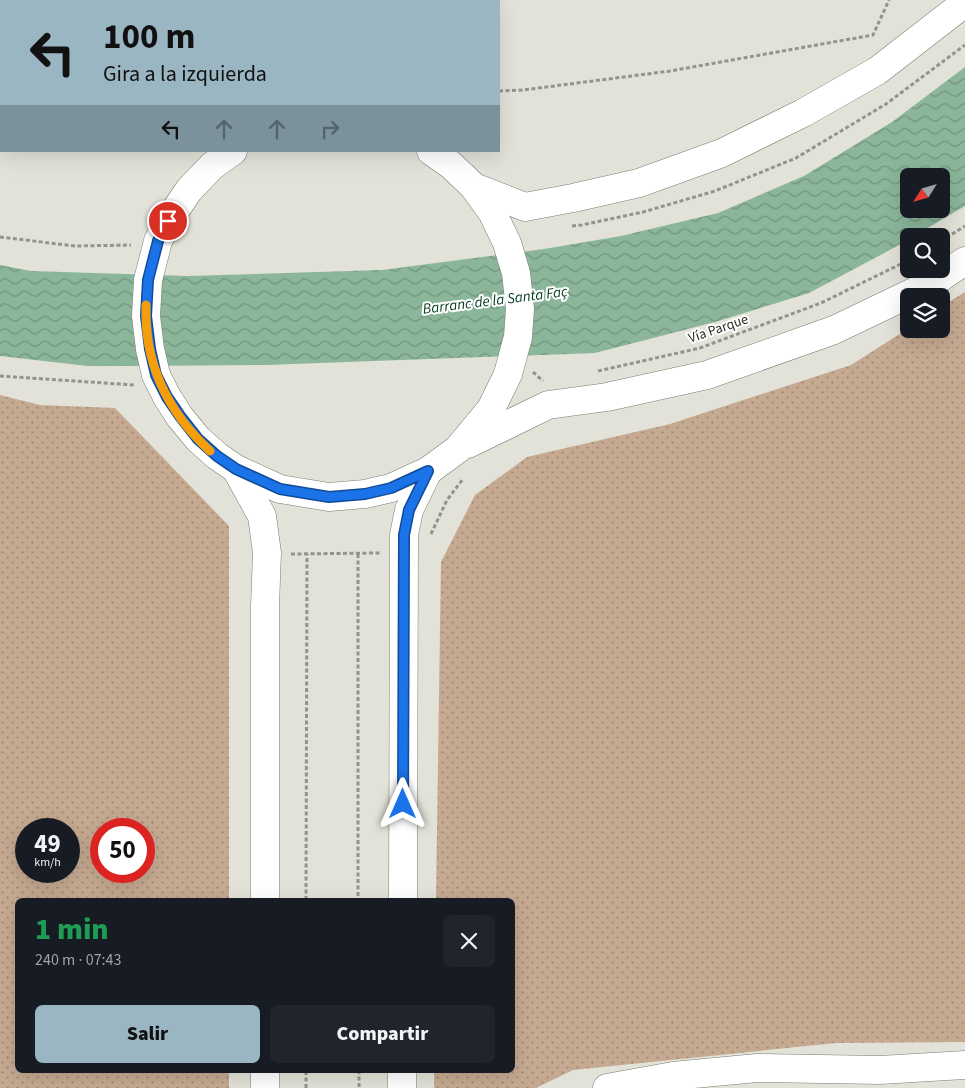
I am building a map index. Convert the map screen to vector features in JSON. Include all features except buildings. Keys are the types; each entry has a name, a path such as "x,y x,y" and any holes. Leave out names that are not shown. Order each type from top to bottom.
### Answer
{"main road":[{"path":"474,187 524,207 638,183 722,153 803,112 877,71 965,1"},
{"path":"232,152 212,166 189,190 168,221 156,247 148,280 146,316 150,349 146,380 167,397 198,439 217,456 236,469 280,489 329,497 365,494 391,488 428,471 458,449 547,394 607,397 707,375 834,330 932,282 965,261"},
{"path":"432,152 451,165 474,187 492,212 507,243 516,273 520,309 518,337 519,371 491,410 458,449"},
{"path":"236,469 262,516 267,553 265,606 265,898"},
{"path":"403,898 404,535 409,510 428,471"},
{"path":"607,1088 673,1076 757,1068 880,1070 965,1065"},
{"path":"265,1073 265,1088"},
{"path":"402,1073 402,1088"}],"path":[{"path":"500,91 523,90 670,71 873,35 889,0"},
{"path":"950,235 965,226"},
{"path":"0,237 75,246 141,245 156,247"},
{"name":"Vía Parque","path":"594,372 700,348 821,303 900,264"},
{"path":"519,371 547,394"},
{"path":"0,376 146,380"},
{"path":"431,535 447,500 463,478"},
{"path":"306,898 307,554"},
{"path":"358,554 358,898"},
{"path":"306,1073 306,1088"},
{"path":"358,1073 359,1088"}],"shaded area":[{"path":"965,292 965,1042 836,1043 573,1070 536,1088 434,1088 434,1073 515,1073 515,898 436,898 441,562 475,495 527,457 670,424 851,365 900,334 900,338 950,338 950,301"},
{"path":"0,395 40,405 115,408 229,526 229,898 15,898 15,1073 229,1073 229,1088 0,1088"}],"water":[{"name":"Barranc de la Santa Faç","path":"965,67 965,206 950,215 950,168 900,168 900,218 945,218 928,228 900,228 900,244 809,293 715,322 595,353 266,365 132,366 88,366 0,356 0,265 31,271 188,276 382,270 544,249 621,236 718,213 804,176 892,122"}],"slow traffic":[{"path":"146,305 150,349 156,375 167,397 180,416 210,451"}],"route":[{"path":"168,221 158,241 148,280 146,316 150,349 156,375 167,397 198,439 217,456 236,469 280,489 329,497 365,494 391,488 428,471 409,510 404,535 403,804"}]}
